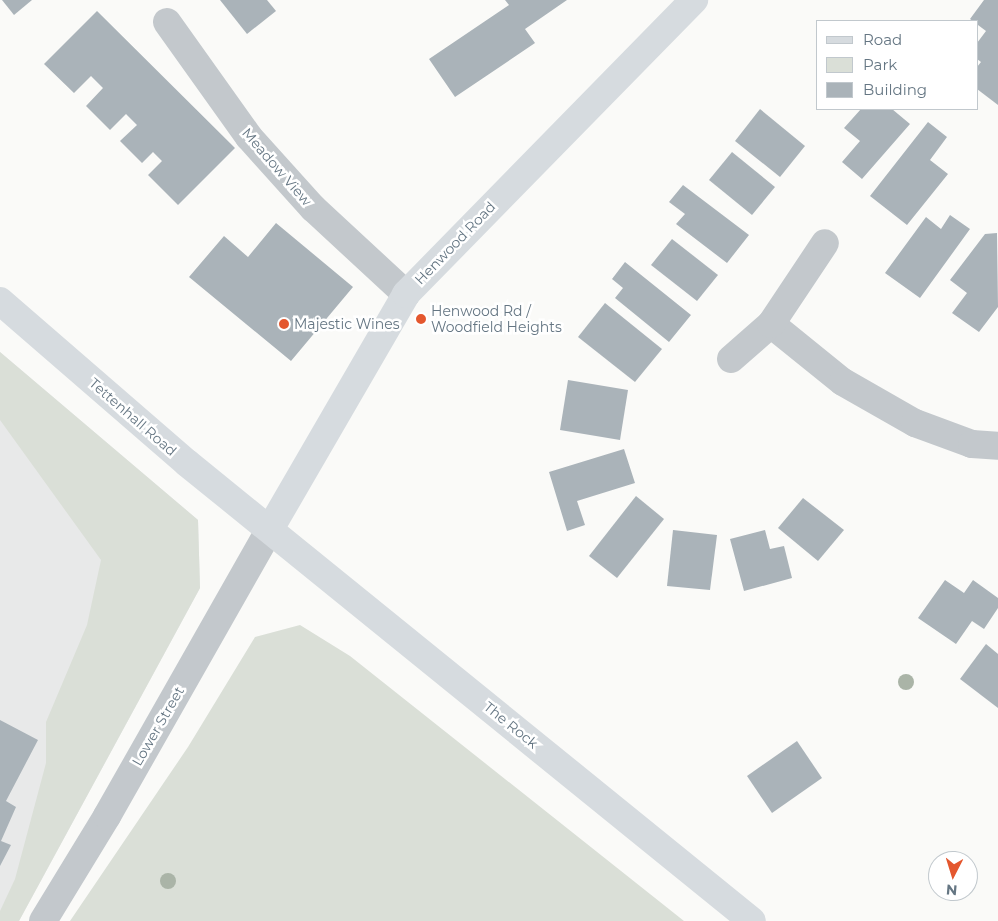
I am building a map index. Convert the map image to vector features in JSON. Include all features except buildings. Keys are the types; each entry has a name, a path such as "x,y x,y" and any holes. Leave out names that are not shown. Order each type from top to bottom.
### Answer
{"main road":[{"name":"Henwood Road","path":"270,529 406,294 694,0"},
{"name":"Tettenhall Road","path":"0,301 187,463 270,529"},
{"name":"The Rock","path":"270,529 752,921"}],"street":[{"name":"Meadow View","path":"167,22 249,136 313,208 406,294"},
{"path":"731,359 771,324 826,243"},
{"path":"771,324 843,382 915,424 972,444 998,446"},
{"name":"Lower Street","path":"43,921 112,807 270,529"}],"shaded area":[{"path":"0,352 198,520 200,588 19,921 0,921"}],"green space":[{"path":"0,352 198,520 200,588 19,921 0,921 0,911 15,879 46,763 46,722 87,625 101,560 0,420"},
{"path":"300,625 350,656 684,921 70,921 188,747 255,637"}],"place":[{"name":"Henwood Rd / Woodfield Heights","path":"421,319"},
{"name":"Majestic Wines","path":"284,324"}]}
